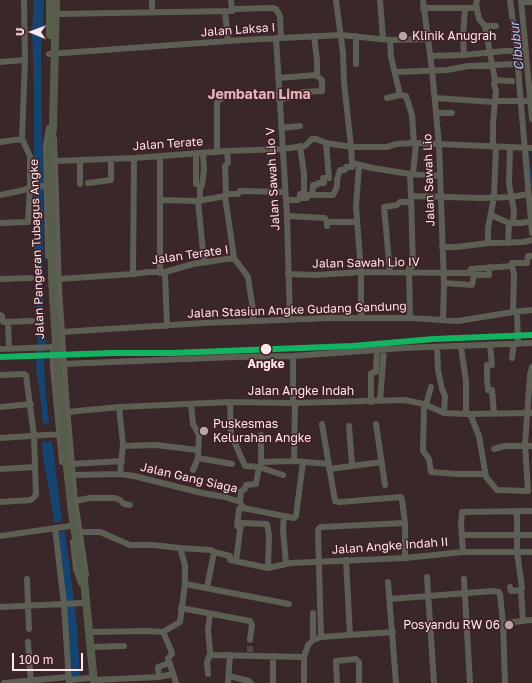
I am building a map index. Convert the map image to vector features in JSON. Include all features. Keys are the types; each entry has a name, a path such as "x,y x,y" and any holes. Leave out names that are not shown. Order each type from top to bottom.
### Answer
{"main road":[{"name":"Jalan Pangeran Tubagus Angke","path":"50,0 52,54 50,148 52,278 66,467 90,632 91,680"},
{"name":"Jalan Pangeran Tubagus Angke","path":"52,54 56,0"},
{"name":"Jalan Pangeran Tubagus Angke","path":"82,580 80,603 91,680"}],"street":[{"path":"0,223 28,222 31,187 30,156 22,139 24,0"},
{"path":"152,0 152,12"},
{"path":"228,41 229,11 232,0"},
{"path":"56,14 229,11 235,9 272,8 271,0"},
{"path":"328,168 345,170 346,167 352,167 341,35 336,0"},
{"path":"380,0 383,39"},
{"name":"Jalan Sawah Lio","path":"422,0 431,56 439,145 444,283 443,320"},
{"path":"477,0 480,20 485,26 491,53 496,93 494,101 494,196 488,228 488,243"},
{"path":"510,0 520,51 530,70 525,101"},
{"path":"532,2 521,1 520,51 517,64 525,101 529,148 528,194 532,233"},
{"name":"Jalan Sawah Lio V","path":"272,8 276,9 280,16 278,38 278,78 287,216 290,320"},
{"path":"424,8 477,8"},
{"path":"464,55 463,37 465,8"},
{"path":"485,26 496,26"},
{"name":"Jalan Laksa I","path":"52,54 314,36 341,35 390,40 429,39"},
{"path":"314,36 317,60 316,75"},
{"path":"356,36 356,64"},
{"path":"390,40 391,57 400,95"},
{"path":"431,56 473,55 520,51"},
{"path":"473,55 474,66"},
{"path":"0,62 24,60"},
{"path":"395,72 450,70 474,66 517,64"},
{"path":"217,152 218,100 224,97 243,95 279,97 299,95 303,92 322,91 321,79 316,75 278,78"},
{"path":"495,80 512,81"},
{"path":"387,98 400,95 406,96 412,115 415,143 411,199 413,266 409,268 410,318"},
{"path":"435,98 525,101 531,108 532,119"},
{"path":"436,113 452,113"},
{"path":"281,128 300,126"},
{"name":"Jalan Pangeran Tubagus Angke","path":"51,129 55,161 63,364 72,475 86,574 82,580 76,569 68,526 57,434 51,346 45,186 46,146 51,129"},
{"path":"0,142 22,139"},
{"name":"Jalan Terate","path":"55,161 80,161 227,151 282,149 305,146 312,139 326,144 351,147 387,147 396,144 415,143 529,148"},
{"path":"312,195 313,186 317,185 318,183 324,183 323,178 329,178 326,144"},
{"path":"300,146 304,174 304,194 300,194 300,198"},
{"path":"508,243 514,212 509,184 510,147"},
{"path":"227,151 228,163 226,166 226,195 234,258"},
{"path":"203,153 204,170 202,185 200,188 200,198 198,201 204,262"},
{"path":"196,154 196,184"},
{"path":"160,156 162,272 167,326"},
{"path":"132,274 134,158"},
{"path":"88,182 111,180 111,159"},
{"path":"80,161 80,184"},
{"path":"352,163 412,174 440,176"},
{"path":"359,165 356,207 361,272 361,318"},
{"path":"286,200 307,198 308,194 333,195 337,187 337,180 341,170"},
{"path":"0,195 31,187 45,186"},
{"path":"160,200 198,201 238,194 241,191 285,192"},
{"path":"390,272 384,207 397,205 400,202 411,199 441,196 482,198 494,196 512,197 528,194"},
{"path":"491,215 511,223 531,221"},
{"path":"287,216 324,218 327,224 357,222"},
{"path":"442,247 524,242 532,240"},
{"path":"444,283 472,284 473,276 489,275 489,267 512,266 512,263 527,263 528,257 532,256"},
{"name":"Jalan Terate I","path":"59,279 162,272 183,266 234,258 248,277 254,321"},
{"path":"512,266 514,274 516,344 512,358"},
{"name":"Jalan Sawah Lio IV","path":"288,274 316,275 361,272 469,273 471,269 489,267"},
{"path":"0,279 31,278"},
{"name":"Jalan Stasiun Angke Gudang Gandung","path":"61,332 254,321 361,318 410,318 458,321 532,310"},
{"path":"0,316 2,316 2,322 32,321"},
{"path":"8,322 9,349"},
{"path":"53,367 59,363 293,356 380,349 532,343"},
{"path":"0,350 35,348 62,344"},
{"path":"490,345 492,365 487,365 487,378 488,390 492,390 494,413"},
{"path":"437,347 438,370 445,394 444,414"},
{"path":"461,347 466,381 468,414 479,436 485,474 496,489 501,491 530,491 525,446 530,412 532,367"},
{"path":"380,349 380,401"},
{"path":"372,402 371,372 376,372 380,349"},
{"path":"293,356 294,461"},
{"path":"0,375 26,374 34,436 36,495 33,500 0,502"},
{"path":"431,387 425,405 423,451 429,458 431,472 485,474"},
{"name":"Jalan Angke Indah","path":"67,412 119,407 230,402 294,403 404,400 425,405 444,414 530,412"},
{"path":"230,402 232,439 245,466 294,461 329,466 382,462"},
{"path":"0,406 31,404"},
{"path":"191,404 193,424 199,435 198,458 193,470"},
{"path":"119,407 123,446 120,474"},
{"path":"322,424 335,501 340,502 399,496 402,500 405,524 405,558"},
{"path":"376,424 386,485"},
{"path":"349,426 352,465"},
{"path":"0,438 69,433"},
{"path":"240,502 241,491 245,489 246,485 256,484 261,465 260,436"},
{"path":"123,446 156,445 198,450"},
{"path":"494,449 506,446 532,446"},
{"path":"198,458 232,464"},
{"path":"72,464 122,461"},
{"name":"Jalan Gang Siaga","path":"72,475 120,474 225,497 240,502 243,508 294,518 296,516 303,462"},
{"path":"261,465 283,475"},
{"path":"0,469 35,467"},
{"path":"75,501 90,498 115,498 124,504 130,505"},
{"path":"230,556 234,550 239,509 243,508"},
{"path":"463,552 461,511 532,511"},
{"path":"517,511 516,534 522,588 523,622"},
{"path":"284,516 283,536 286,564"},
{"path":"230,556 230,560 268,568 269,535 267,524 240,523 236,561"},
{"path":"321,638 318,531 321,527 405,524"},
{"path":"0,536 68,526"},
{"path":"55,528 65,604 69,680"},
{"path":"80,532 100,532 130,545 153,545 211,550 230,556"},
{"path":"462,535 532,535"},
{"path":"90,632 163,632 180,622 185,584 185,565 180,548"},
{"path":"207,588 214,552"},
{"name":"Jalan Angke Indah II","path":"268,568 286,564 405,558 463,552 532,552"},
{"path":"346,560 350,636"},
{"path":"427,577 434,683"},
{"path":"27,579 29,629"},
{"path":"464,579 470,683"},
{"path":"388,582 396,683"},
{"path":"185,584 288,604"},
{"path":"510,586 511,590 521,590"},
{"path":"390,599 496,591 500,594 503,623 505,683"},
{"path":"0,607 80,603"},
{"path":"181,608 250,621 252,625 250,639"},
{"path":"313,613 313,640"},
{"path":"208,674 210,654 208,627 210,614"},
{"path":"503,623 532,620"},
{"path":"163,632 172,654 168,657 176,683"},
{"path":"304,683 304,657 308,645 313,640 392,632"},
{"path":"28,642 31,682"},
{"path":"91,647 124,646"},
{"path":"210,654 250,654 304,657"},
{"path":"228,683 230,655"},
{"path":"273,656 273,683"},
{"path":"337,683 336,661 357,659 359,662 359,683"},
{"path":"159,677 158,667 169,663"},
{"path":"4,683 159,677 173,674"},
{"path":"229,676 249,680 251,683"}],"water":[{"path":"34,0 44,0 41,56 43,300 45,344 38,344 34,266 34,87 32,32"},
{"path":"43,368 49,423 43,424 37,369"},
{"path":"52,441 62,521 55,523 43,458 42,443"},
{"path":"65,531 77,625 80,678 71,679 56,532"}],"waterway":[{"name":"Cibubur","path":"528,149 532,187"},
{"path":"41,380 40,365 42,341"}],"tunnel":[{"path":"250,639 250,652"}],"transit line":[{"path":"0,357 112,353 173,353 352,346 434,339 532,335"}],"place":[{"name":"Klinik Anugrah","path":"403,36"},
{"name":"Angke","path":"266,349"},
{"name":"Puskesmas Kelurahan Angke","path":"204,431"},
{"name":"Posyandu RW 06","path":"509,625"}],"district":[{"name":"Jembatan Lima","path":"259,95"}]}
